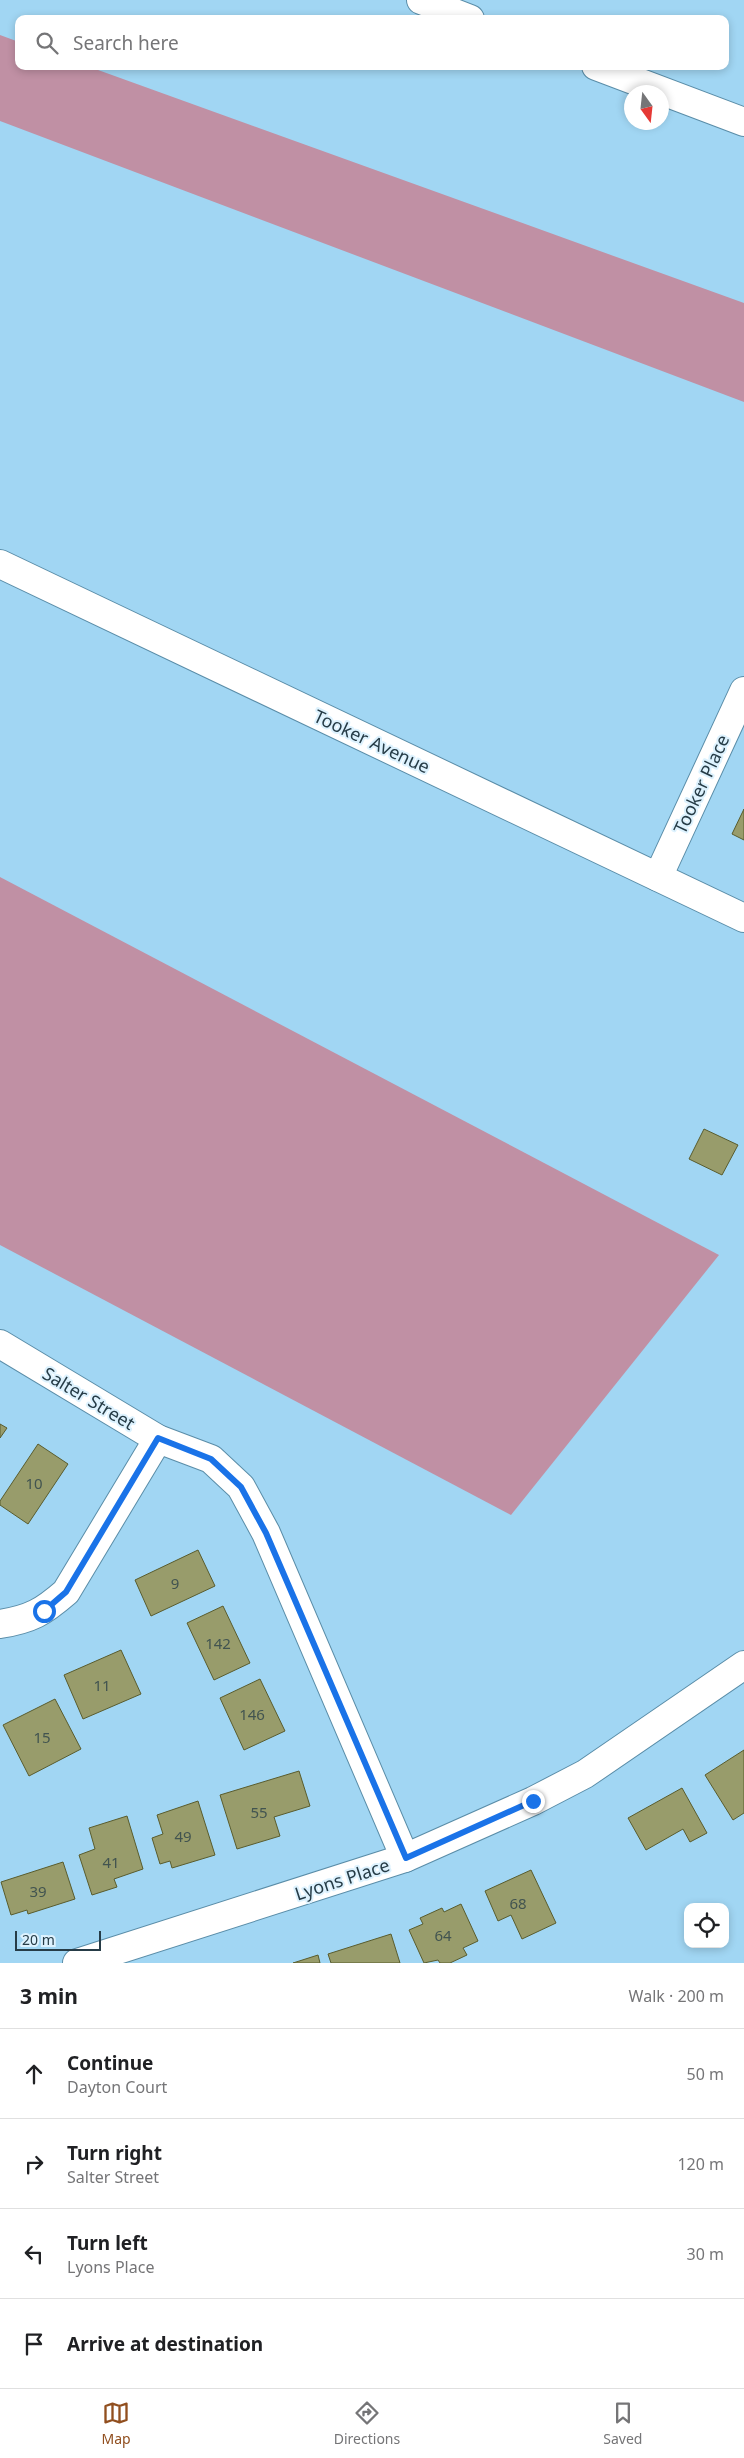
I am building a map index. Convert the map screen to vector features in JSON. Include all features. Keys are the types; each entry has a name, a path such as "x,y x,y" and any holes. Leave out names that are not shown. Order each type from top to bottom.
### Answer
{"street":[{"path":"421,0 460,15"},
{"path":"607,70 744,122"},
{"name":"Tooker Avenue","path":"0,564 744,918"},
{"name":"Tooker Place","path":"658,877 744,691"},
{"name":"Salter Street","path":"0,1344 158,1438 211,1459 241,1487 266,1533 406,1858"},
{"path":"0,1624 18,1621 44,1611 66,1592 158,1438"},
{"name":"Lyons Place","path":"77,1963 406,1858 533,1801 585,1774 744,1665"}],"shaded area":[{"path":"0,35 15,41 15,70 98,70 744,303 744,402 0,121"},
{"path":"0,877 719,1255 511,1515 0,1245"}],"building":[{"path":"744,809 744,840 732,834"},
{"path":"704,1129 738,1145 722,1175 689,1159"},
{"path":"0,1424 7,1428 0,1438"},
{"path":"38,1444 68,1464 28,1524 0,1505 0,1501"},
{"path":"198,1550 215,1586 151,1616 135,1580"},
{"path":"223,1606 250,1663 214,1680 187,1623"},
{"path":"121,1650 141,1694 83,1719 64,1675"},
{"path":"260,1679 285,1731 244,1750 220,1698"},
{"path":"55,1699 81,1749 29,1776 3,1725"},
{"path":"744,1750 744,1813 733,1820 705,1775"},
{"path":"299,1771 310,1806 274,1817 280,1836 237,1849 220,1795"},
{"path":"682,1788 707,1833 690,1842 683,1829 646,1850 628,1818"},
{"path":"198,1801 215,1855 172,1868 170,1861 160,1864 152,1838 163,1834 157,1815"},
{"path":"127,1816 143,1869 114,1879 117,1887 92,1895 79,1855 95,1849 89,1828"},
{"path":"63,1862 75,1899 28,1914 27,1910 11,1915 1,1882"},
{"path":"531,1870 556,1923 522,1939 511,1915 498,1921 485,1891"},
{"path":"461,1904 478,1941 463,1948 467,1955 450,1963 440,1963 438,1960 424,1963 409,1930 423,1924 420,1918 442,1908 444,1912"},
{"path":"391,1934 400,1963 331,1963 328,1954"},
{"path":"318,1955 320,1963 293,1963"}],"route":[{"path":"44,1611 66,1592 158,1438 211,1459 241,1487 266,1533 406,1858 533,1801"}]}
